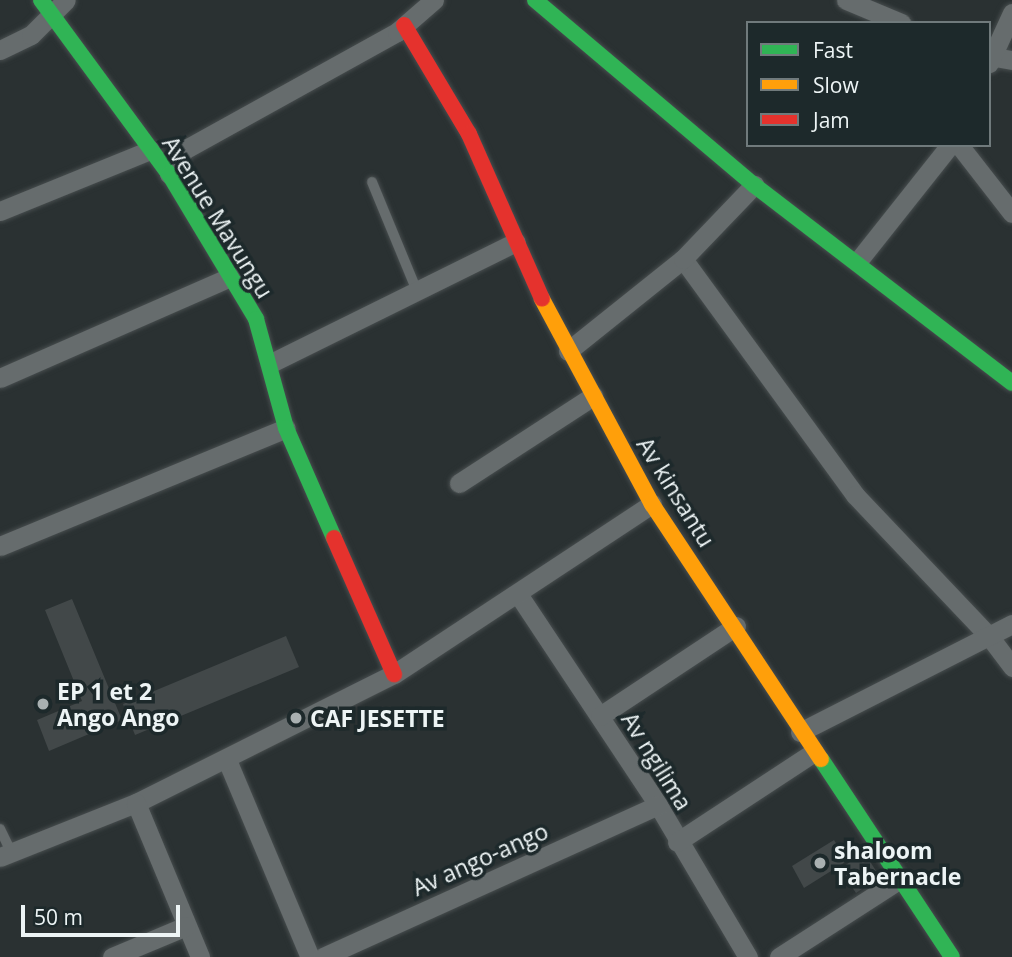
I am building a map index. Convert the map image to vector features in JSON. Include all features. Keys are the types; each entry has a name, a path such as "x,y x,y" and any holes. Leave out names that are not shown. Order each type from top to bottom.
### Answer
{"street":[{"path":"0,50 32,35 45,6 66,0"},
{"path":"170,174 184,150 404,25 434,0"},
{"path":"535,0 754,185 858,261 1012,383"},
{"path":"846,0 871,5 898,21"},
{"name":"Avenue Mavungu","path":"45,6 170,174 232,275 271,363 286,428 394,674"},
{"path":"991,57 1012,13"},
{"name":"Av kinsantu","path":"404,25 496,187 516,242 568,351 652,504 736,626 800,732 953,957"},
{"path":"991,59 1012,60"},
{"path":"858,261 948,147"},
{"path":"961,147 1012,213"},
{"path":"0,211 150,150"},
{"path":"568,351 682,260 754,185"},
{"path":"271,363 516,242"},
{"path":"682,260 855,495 989,636 1012,667"},
{"path":"0,379 232,275"},
{"path":"459,483 593,396"},
{"path":"0,546 286,428"},
{"path":"5,854 136,803 227,760 394,674 652,504"},
{"name":"Av ngilima","path":"519,594 658,805 677,842 748,957"},
{"path":"800,732 1012,624"},
{"path":"600,716 736,626"},
{"path":"677,842 814,752"},
{"path":"227,760 310,957"},
{"path":"136,803 200,957"},
{"name":"Av ango-ango","path":"323,957 658,805"},
{"path":"779,957 900,878"},
{"path":"112,957 186,926"}],"lane":[{"path":"372,183 417,291"},
{"path":"0,829 5,854"}],"building":[{"path":"72,599 122,720 49,751 37,720 82,701 45,610"},
{"path":"286,636 299,667 135,735 123,704"},
{"name":"shaloom Tabernacle","path":"834,840 847,861 804,888 792,866"},
{"path":"864,852 880,877 856,893 840,869"}],"traffic: fast":[{"path":"41,0 169,174 256,319 286,428 334,538"},
{"path":"535,0 754,185 1012,383"},
{"path":"821,759 952,957"}],"traffic: slow":[{"path":"542,299 652,504 821,759"}],"traffic: jam":[{"path":"404,25 469,134 542,299"},
{"path":"334,538 394,674"}],"place":[{"name":"EP 1 et 2 Ango Ango","path":"43,704"},
{"name":"CAF JESETTE","path":"296,718"},
{"name":"shaloom Tabernacle","path":"820,863"}]}
